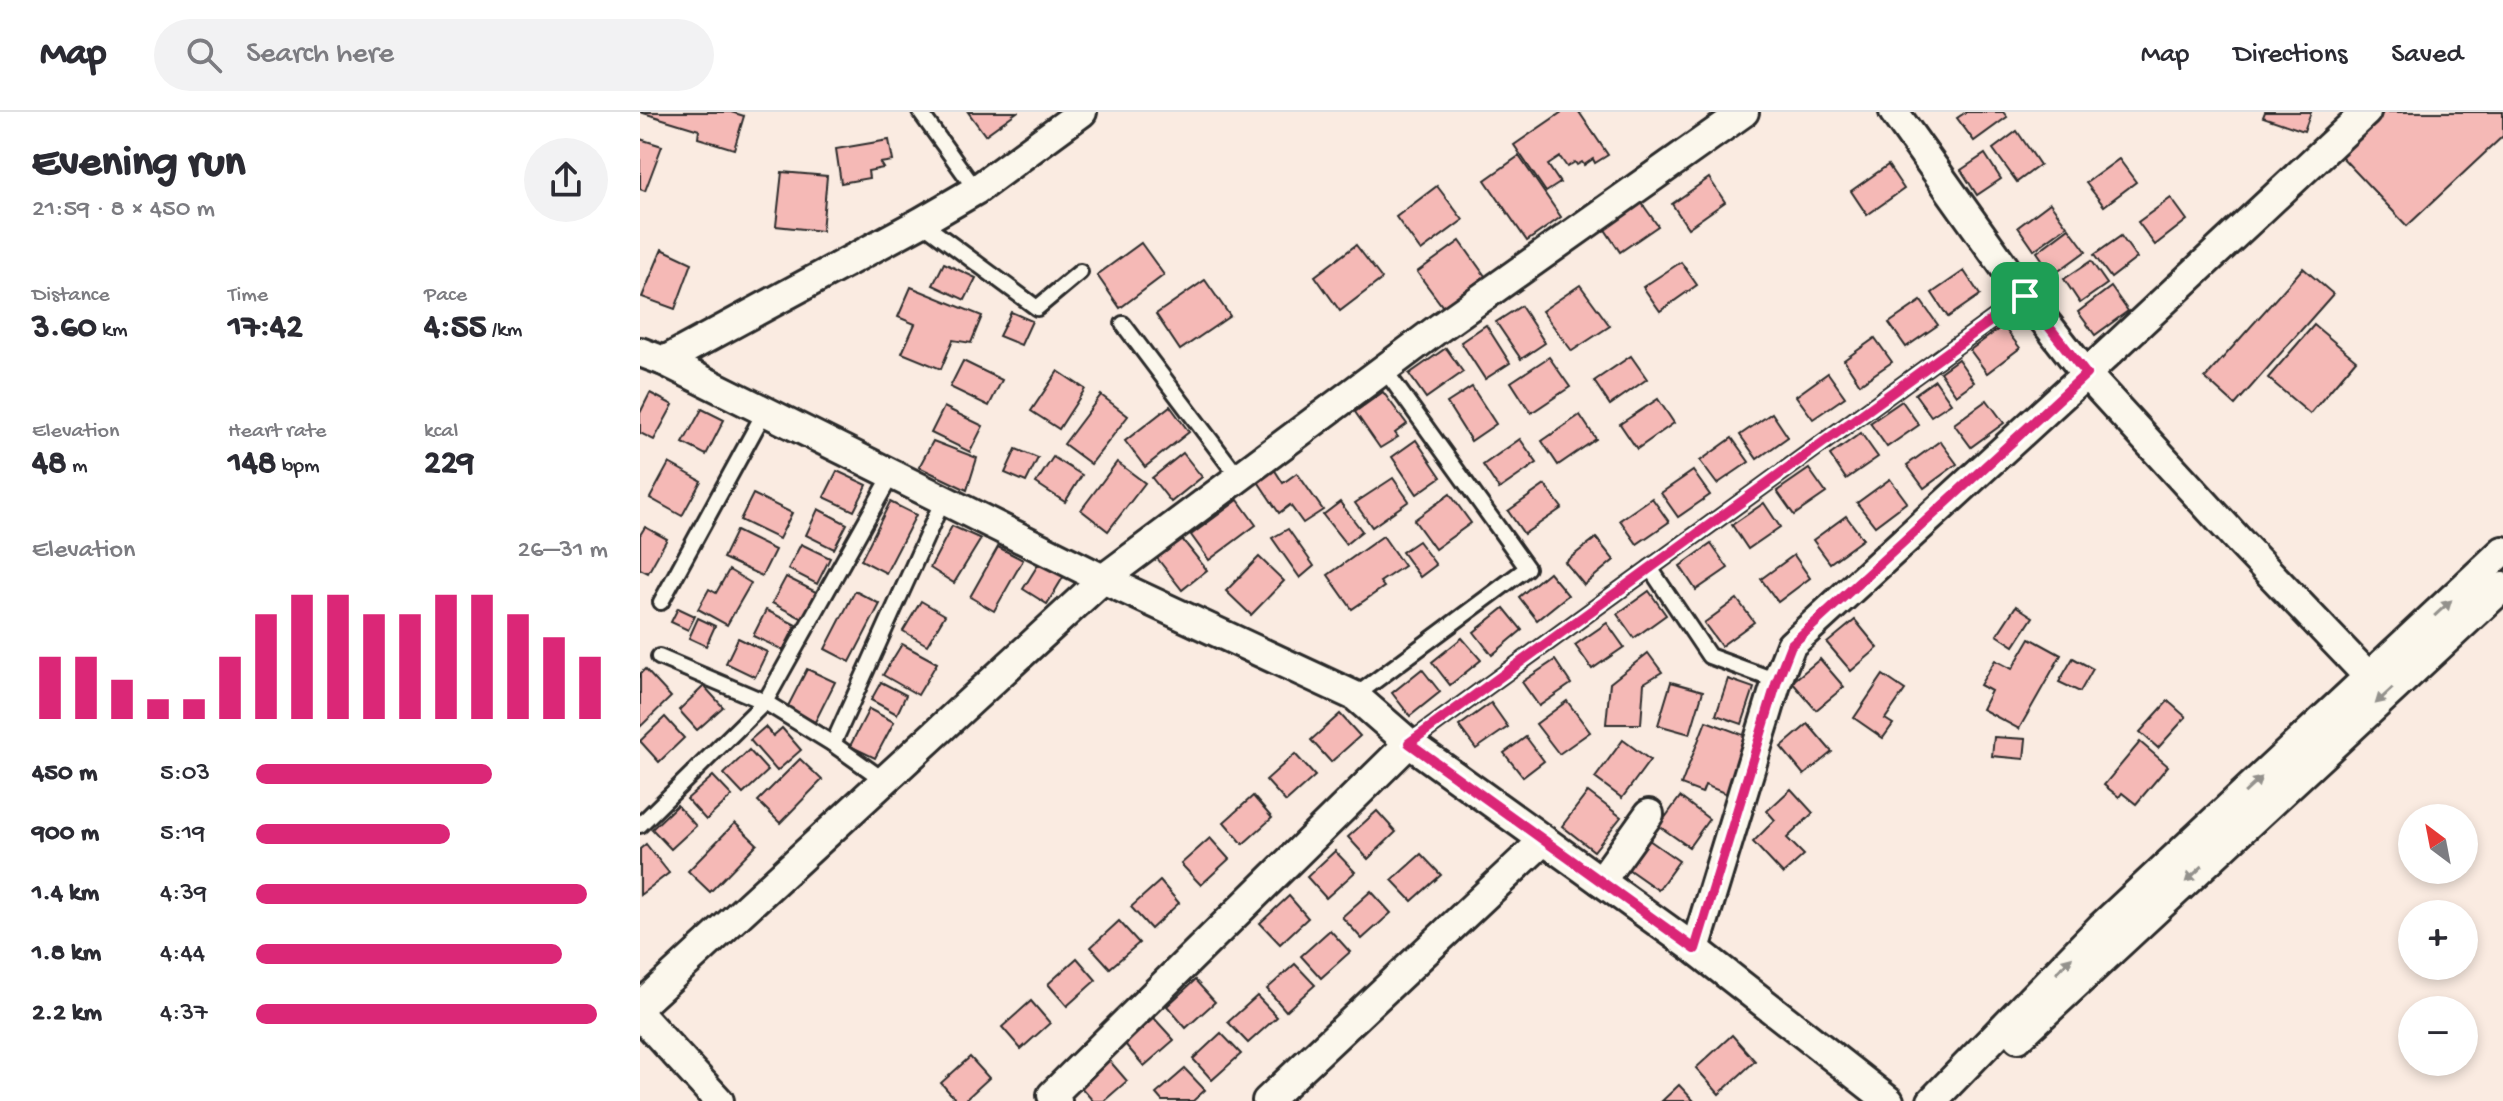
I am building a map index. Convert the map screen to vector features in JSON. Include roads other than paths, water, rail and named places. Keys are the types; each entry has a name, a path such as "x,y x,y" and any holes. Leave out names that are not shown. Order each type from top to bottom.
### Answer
{"street":[{"path":"652,357 921,222 976,190 1082,112"},
{"path":"640,1006 1103,579 1384,369 1744,112"},
{"path":"1894,112 2025,296 2086,374 2369,677"},
{"path":"1695,949 1777,681 1791,645 2366,112"},
{"path":"652,357 1103,579 1355,696 1409,743 1695,949 1889,1101"},
{"path":"1932,1101 2101,927 2503,551"},
{"path":"1951,1101 2503,587"},
{"path":"1057,1101 1052,1095 1409,743"},
{"path":"1601,881 1649,814"},
{"path":"1267,1101 1543,841"},
{"path":"640,1015 719,1101"}],"lane":[{"path":"920,112 976,190"},
{"path":"921,222 1037,308 1080,272"},
{"path":"1409,743 2025,296"},
{"path":"1123,324 1239,478"},
{"path":"1355,696 1527,568 1384,369"},
{"path":"661,602 765,411"},
{"path":"640,825 765,702 892,474"},
{"path":"833,744 943,500"},
{"path":"1650,568 1709,656 1777,681"},
{"path":"659,657 765,702 885,781"}]}
